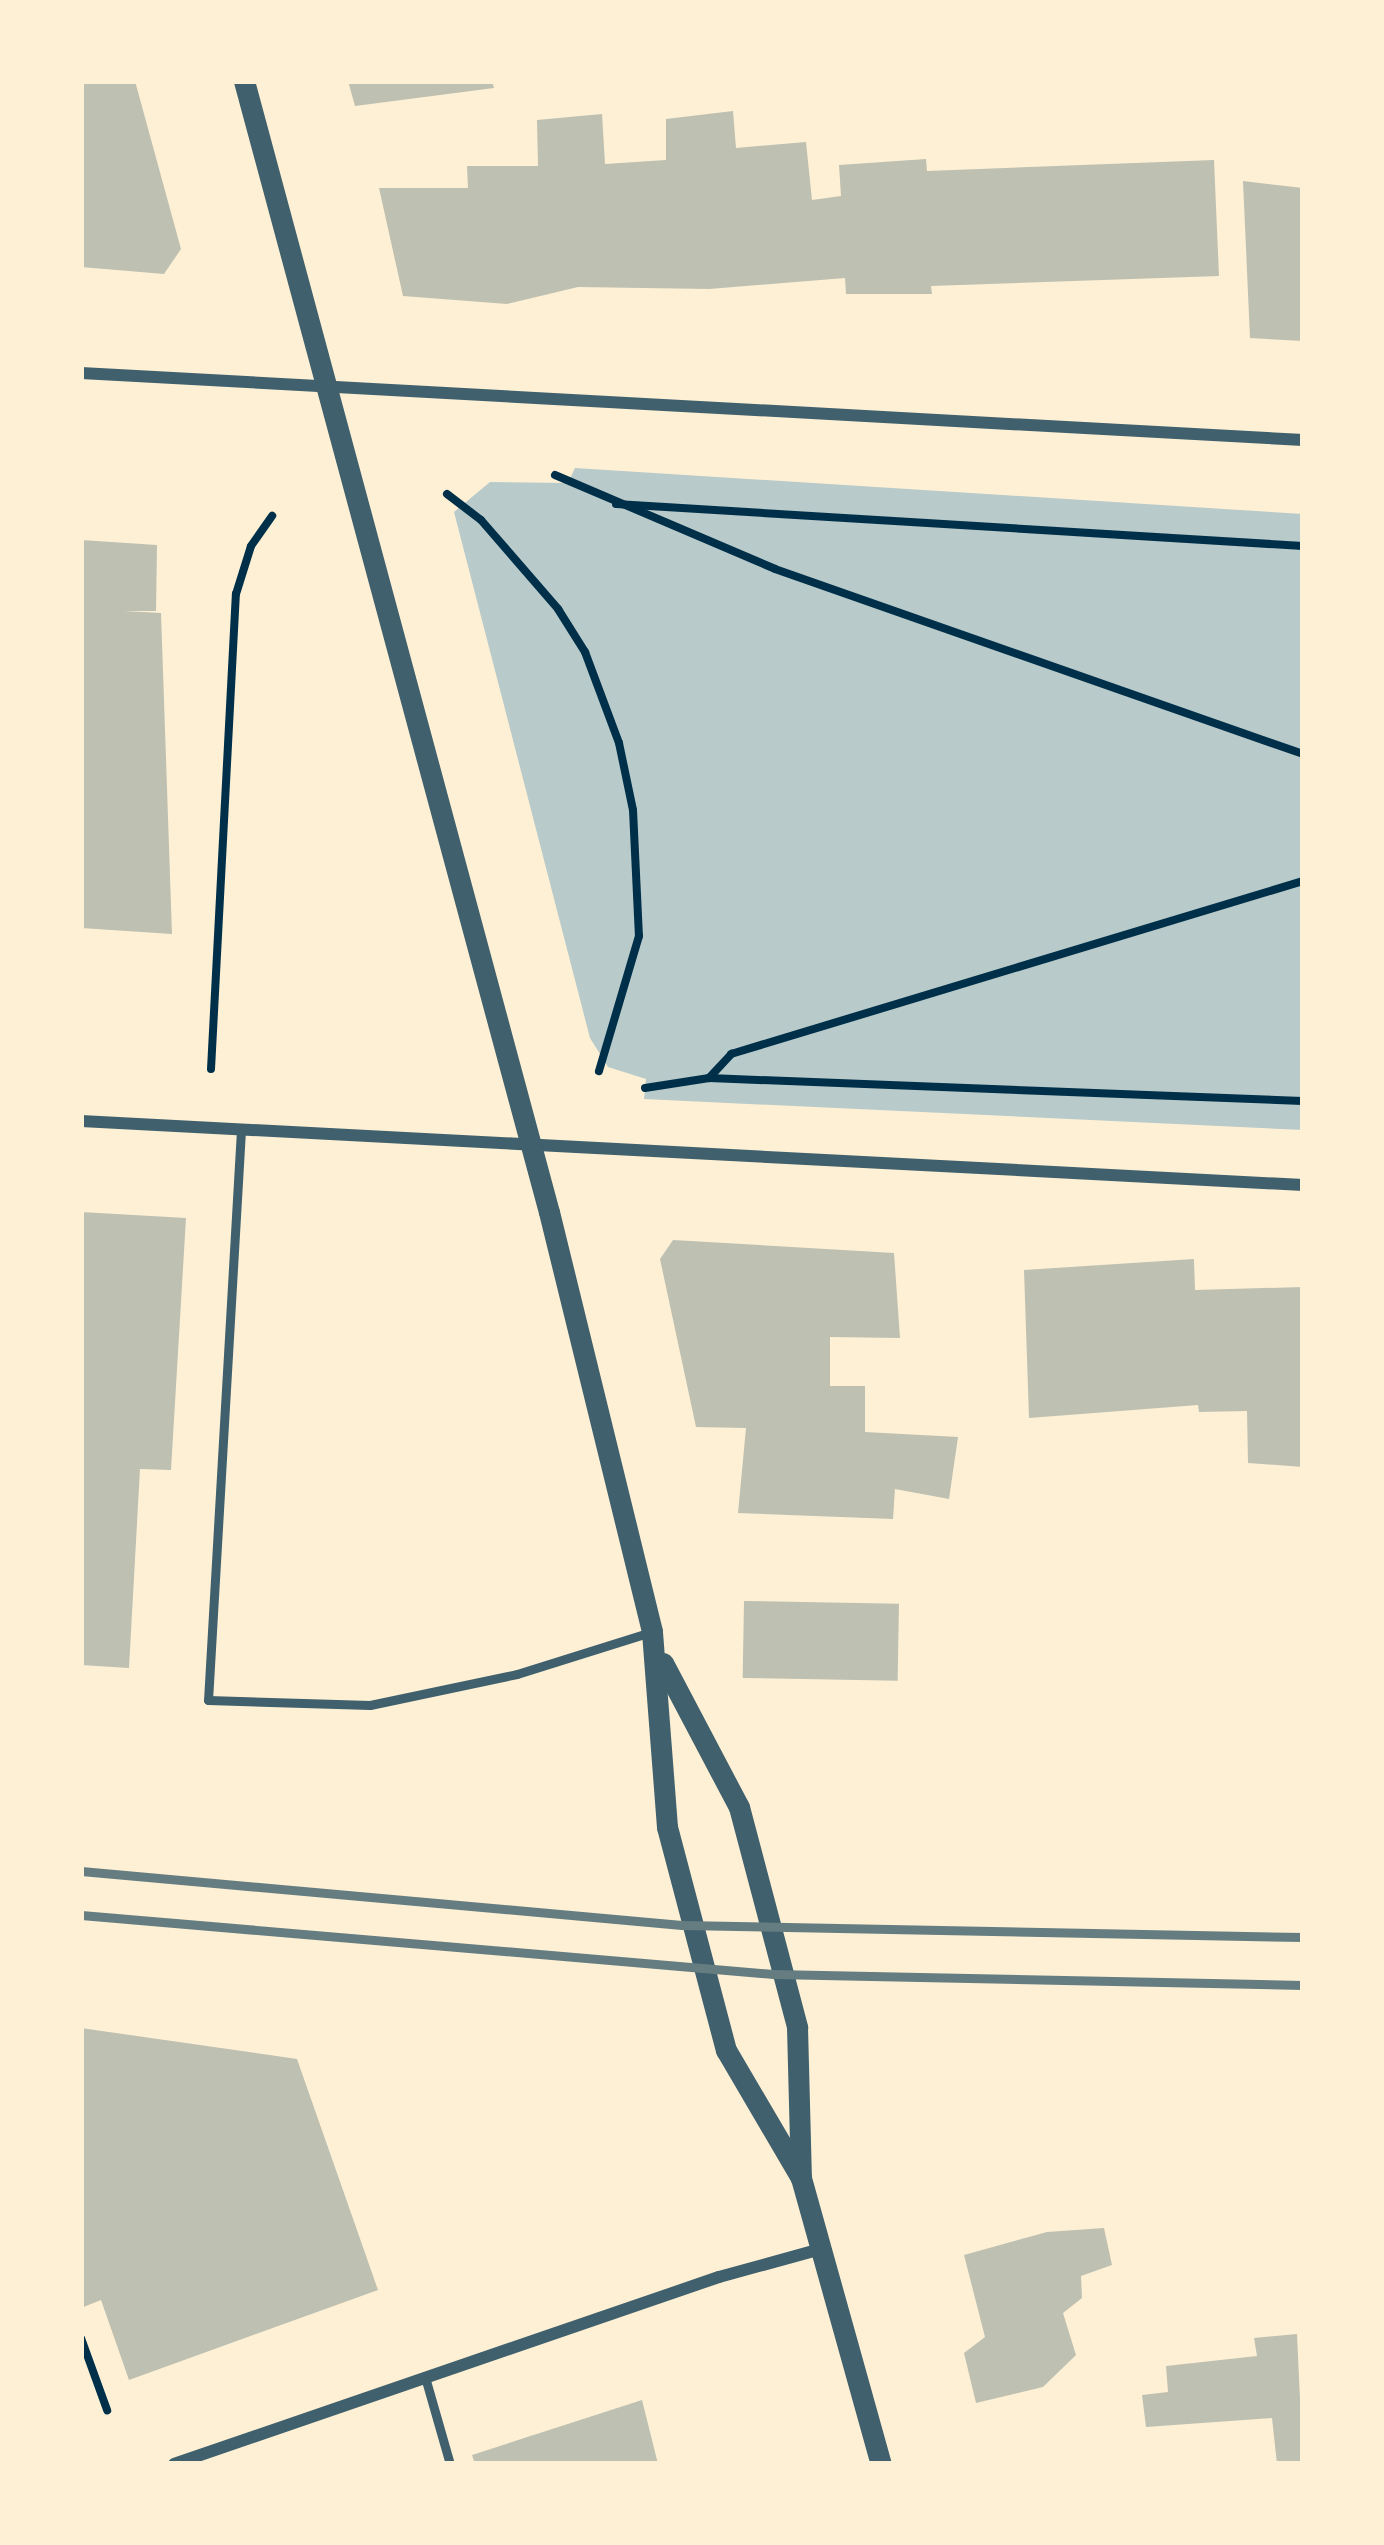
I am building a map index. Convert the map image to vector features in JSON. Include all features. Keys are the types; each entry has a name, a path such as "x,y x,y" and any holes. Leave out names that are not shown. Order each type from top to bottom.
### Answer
{"street":[{"path":"244,81 530,1145 655,1642 667,1827 726,2050 801,2178"},
{"path":"81,374 1303,440"},
{"path":"81,1121 1303,1185"},
{"path":"655,1642 739,1807 796,2027 801,2178 881,2464"},
{"path":"174,2464 425,2376 821,2249"}],"lane":[{"path":"242,1130 208,1700 370,1705 655,1642"},
{"path":"425,2376 450,2464"}],"path":[{"path":"555,475 611,503 1303,754"},
{"path":"447,494 481,520 558,609 585,652 619,743 633,809 639,936 599,1072"},
{"path":"611,503 1303,546"},
{"path":"211,1069 236,594 251,546 272,516"},
{"path":"709,1078 730,1054 1303,881"},
{"path":"645,1088 709,1078 1303,1101"},
{"path":"81,2338 106,2410"}],"shaded area":[{"path":"575,468 1303,514 1303,1130 644,1099 646,1079 608,1067 590,1038 454,512 490,482 568,483"}],"building":[{"path":"81,81 135,81 181,249 164,274 81,267"},
{"path":"348,81 492,81 494,88 355,106"},
{"path":"733,111 736,148 806,142 812,200 841,196 839,165 926,159 927,171 1214,160 1219,276 931,286 932,294 846,294 845,278 709,289 578,287 507,304 403,296 379,188 468,188 467,166 538,166 537,120 602,114 605,164 666,160 666,119"},
{"path":"1243,181 1303,188 1303,341 1250,338"},
{"path":"81,540 157,545 156,611 124,611 161,613 172,934 81,928"},
{"path":"81,1212 186,1218 171,1470 140,1469 129,1668 81,1665"},
{"path":"673,1240 894,1253 900,1338 830,1337 830,1386 865,1386 865,1432 958,1437 949,1499 895,1489 893,1519 738,1513 746,1428 696,1427 660,1259"},
{"path":"1194,1259 1195,1290 1303,1287 1303,1467 1248,1463 1247,1411 1199,1412 1198,1405 1029,1418 1024,1270"},
{"path":"744,1601 899,1604 898,1681 743,1678"},
{"path":"81,2028 297,2059 378,2290 129,2380 101,2300 81,2308"},
{"path":"1104,2228 1112,2265 1081,2276 1082,2298 1063,2313 1076,2355 1043,2387 976,2403 964,2353 985,2337 964,2255 1047,2232"},
{"path":"1297,2334 1303,2464 1277,2464 1272,2418 1146,2427 1142,2395 1168,2392 1166,2366 1257,2356 1254,2338"},
{"path":"642,2400 658,2464 475,2464 472,2455"}],"railway":[{"path":"81,1871 682,1925 1303,1937"},
{"path":"81,1915 773,1974 1303,1985"}]}
